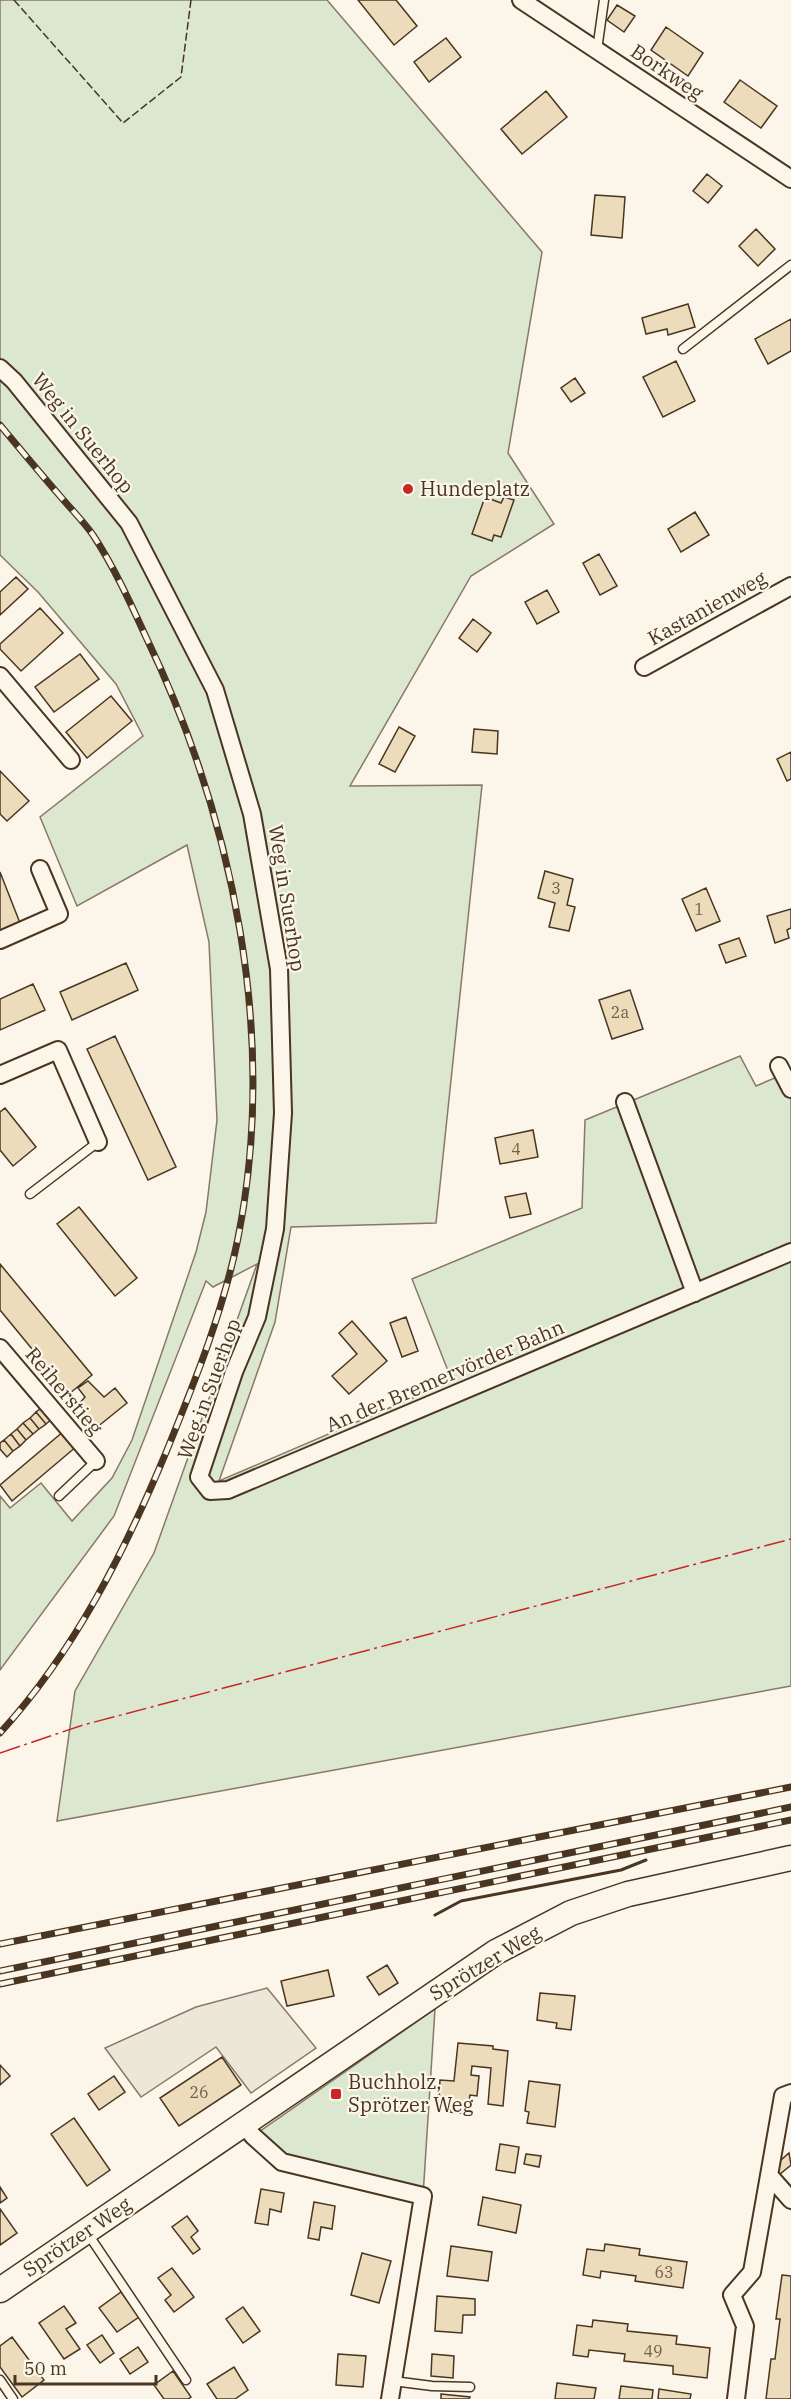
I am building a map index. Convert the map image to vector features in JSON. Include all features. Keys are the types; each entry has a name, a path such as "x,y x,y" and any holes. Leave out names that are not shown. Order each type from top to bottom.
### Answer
{"street":[{"name":"Borkweg","path":"520,0 791,179"},
{"name":"Weg in Suerhop","path":"0,368 14,381 129,523 215,690 252,814 279,969 283,1113 273,1240 257,1317 234,1372 199,1477 210,1491"},
{"name":"Kastanienweg","path":"644,667 791,586"},
{"path":"0,676 71,760"},
{"path":"0,940 59,914 40,869"},
{"path":"0,1075 58,1050 98,1142"},
{"path":"779,1066 791,1089"},
{"path":"625,1102 695,1293"},
{"name":"An der Bremervörder Bahn","path":"210,1491 228,1490 791,1252"},
{"name":"Reiherstieg","path":"0,1348 96,1461"},
{"name":"Sprötzer Weg","path":"0,2290 496,1952 571,1913 628,1894 791,1858"},
{"path":"736,2399 745,2326 732,2295 752,2272 783,2096 791,2093"},
{"path":"243,2124 282,2162 423,2196 390,2399"},
{"path":"770,2169 791,2200"}],"lane":[{"path":"596,50 604,0"},
{"path":"683,349 791,265"},
{"path":"30,1194 98,1142"},
{"path":"59,1496 96,1461"},
{"path":"86,2231 186,2380"},
{"path":"0,2380 13,2399"},
{"path":"393,2381 432,2386 471,2387"}],"green space":[{"path":"0,0 327,0 542,252 508,453 554,524 471,576 350,786 482,785 436,1223 291,1227 275,1322 219,1481 452,1381 412,1279 582,1208 585,1120 740,1056 756,1086 791,1071 791,1686 57,1821 75,1691 154,1553 257,1264 213,1287 206,1281 114,1516 0,1670 0,1496 10,1508 41,1483 72,1521 112,1478 132,1440 196,1252 206,1212 217,1120 209,942 187,845 77,906 40,817 143,736 116,684 38,592 0,555"},
{"path":"435,2009 423,2196 282,2162 253,2136"}],"shaded area":[{"path":"267,1988 316,2048 251,2093 216,2047 141,2097 105,2048 196,2007"}],"building":[{"path":"358,0 396,0 417,26 394,45"},
{"path":"617,5 635,16 624,32 607,20"},
{"path":"666,27 703,53 688,76 651,50"},
{"path":"446,38 461,57 429,82 414,62"},
{"path":"740,80 777,106 761,128 724,102"},
{"path":"546,91 567,117 522,154 501,129"},
{"path":"707,174 722,186 708,203 693,191"},
{"path":"595,195 625,197 622,238 591,235"},
{"path":"756,229 775,249 758,266 739,246"},
{"path":"688,304 695,327 668,335 667,329 646,334 642,318"},
{"path":"791,319 791,351 768,364 755,339"},
{"path":"676,361 695,401 663,417 643,377"},
{"path":"575,378 585,393 571,402 561,388"},
{"path":"485,497 501,503 504,497 514,500 501,537 494,535 492,541 472,534"},
{"path":"695,512 709,535 681,552 668,529"},
{"path":"599,554 617,586 600,595 583,563"},
{"path":"16,577 28,589 0,615 0,592"},
{"path":"547,590 559,612 537,624 525,602"},
{"path":"40,608 63,633 21,671 0,649 0,644"},
{"path":"473,619 491,633 477,652 459,638"},
{"path":"80,654 99,679 54,712 35,687"},
{"path":"111,696 132,721 87,758 66,732"},
{"path":"399,727 415,736 395,772 379,764"},
{"path":"474,729 498,731 497,754 472,752"},
{"path":"791,752 791,779 787,781 777,759"},
{"path":"0,771 29,801 7,821 0,814"},
{"path":"545,871 573,879 567,905 575,907 569,931 549,927 555,903 538,898"},
{"path":"0,872 20,923 0,931"},
{"path":"706,888 720,921 696,931 682,899"},
{"path":"791,909 791,928 787,930 789,938 775,943 767,916"},
{"path":"739,938 746,956 726,963 719,945"},
{"path":"126,963 138,990 72,1020 60,992"},
{"path":"33,984 45,1010 0,1030 0,999"},
{"path":"630,990 643,1029 612,1039 599,1000"},
{"path":"115,1036 176,1167 148,1180 87,1049"},
{"path":"5,1108 36,1147 13,1166 0,1150 0,1112"},
{"path":"533,1130 538,1157 500,1164 495,1138"},
{"path":"526,1193 531,1214 510,1218 505,1197"},
{"path":"79,1207 137,1278 115,1296 57,1224"},
{"path":"0,1264 92,1375 69,1394 0,1310"},
{"path":"406,1317 418,1351 402,1357 390,1323"},
{"path":"352,1321 387,1361 349,1394 332,1376 357,1354 339,1333"},
{"path":"88,1381 104,1397 115,1388 127,1403 96,1428 78,1405 85,1397 78,1388"},
{"path":"43,1407 53,1418 46,1424 36,1412"},
{"path":"36,1412 46,1424 39,1429 30,1418"},
{"path":"30,1418 39,1429 33,1434 23,1423"},
{"path":"23,1423 33,1434 26,1440 17,1429"},
{"path":"17,1429 26,1440 20,1446 11,1434"},
{"path":"64,1431 77,1446 12,1501 0,1485"},
{"path":"11,1434 20,1446 13,1451 4,1440"},
{"path":"4,1440 13,1451 7,1457 0,1449 0,1443"},
{"path":"387,1965 398,1983 379,1995 367,1977"},
{"path":"328,1970 334,1996 287,2006 281,1981"},
{"path":"540,1993 575,1996 571,2030 556,2028 557,2023 537,2020"},
{"path":"458,2043 493,2046 493,2049 508,2051 503,2106 488,2104 491,2068 472,2066 471,2075 479,2076 477,2096 470,2095 467,2114 450,2112 452,2097 439,2096 440,2080 454,2081"},
{"path":"222,2057 241,2085 179,2126 160,2098"},
{"path":"0,2065 10,2076 0,2085"},
{"path":"114,2076 125,2092 99,2110 88,2094"},
{"path":"529,2081 560,2085 555,2127 527,2123 529,2112 525,2111"},
{"path":"74,2118 110,2170 87,2186 51,2134"},
{"path":"500,2144 519,2147 515,2173 496,2170"},
{"path":"789,2153 791,2165 780,2174 773,2167"},
{"path":"526,2154 541,2156 539,2167 524,2164"},
{"path":"0,2187 7,2198 0,2203"},
{"path":"261,2189 284,2193 281,2212 270,2209 268,2225 255,2223"},
{"path":"483,2197 521,2205 516,2233 478,2225"},
{"path":"314,2202 335,2206 332,2229 321,2227 319,2240 308,2238"},
{"path":"0,2209 17,2233 0,2245"},
{"path":"187,2216 198,2231 191,2237 200,2249 193,2254 172,2227"},
{"path":"605,2244 640,2249 639,2255 687,2262 683,2288 635,2281 636,2276 601,2271 600,2278 583,2275 587,2249 604,2251"},
{"path":"451,2246 492,2252 488,2281 447,2276"},
{"path":"362,2253 391,2261 379,2303 351,2295"},
{"path":"172,2268 194,2297 174,2312 165,2300 171,2295 158,2278"},
{"path":"782,2275 791,2276 791,2399 766,2399 771,2359 775,2359 780,2319 776,2319"},
{"path":"121,2292 139,2317 117,2332 99,2308"},
{"path":"437,2296 475,2299 475,2315 463,2315 462,2333 435,2331"},
{"path":"64,2306 76,2323 66,2329 80,2349 64,2359 39,2323"},
{"path":"243,2307 260,2331 243,2343 226,2319"},
{"path":"593,2320 628,2324 627,2331 677,2336 676,2344 710,2348 707,2378 673,2374 673,2366 624,2361 625,2354 589,2350 588,2357 573,2355 577,2325 592,2327"},
{"path":"102,2335 114,2353 100,2363 87,2345"},
{"path":"12,2337 44,2380 22,2397 0,2367 0,2346"},
{"path":"138,2347 148,2362 130,2374 120,2359"},
{"path":"338,2354 366,2356 363,2387 336,2385"},
{"path":"432,2354 454,2356 453,2378 431,2376"},
{"path":"234,2367 248,2390 235,2399 217,2399 207,2384"},
{"path":"173,2371 191,2397 188,2399 164,2399 154,2385"},
{"path":"557,2383 596,2388 594,2399 555,2399"},
{"path":"621,2386 653,2390 652,2399 619,2399"},
{"path":"659,2389 691,2394 690,2399 658,2399"},
{"path":"441,2394 470,2397 469,2399 441,2399"}],"railway":[{"path":"0,425 101,547 128,598 177,707 203,780 224,855 240,931 250,1008 253,1085 249,1162 238,1238 225,1293 188,1398 151,1488 96,1599 52,1668 0,1733"},
{"path":"0,1944 791,1787"},
{"path":"0,1971 791,1807"},
{"path":"0,1984 791,1820"}],"fence":[{"path":"14,0 123,123 181,77 191,0"}],"wall":[{"path":"435,1915 461,1901 621,1870 646,1860"}],"power":[{"path":"0,1753 83,1725 791,1539"}],"place":[{"name":"Hundeplatz","path":"408,489"},
{"name":"Buchholz, Sprötzer Weg","path":"336,2094"}]}
